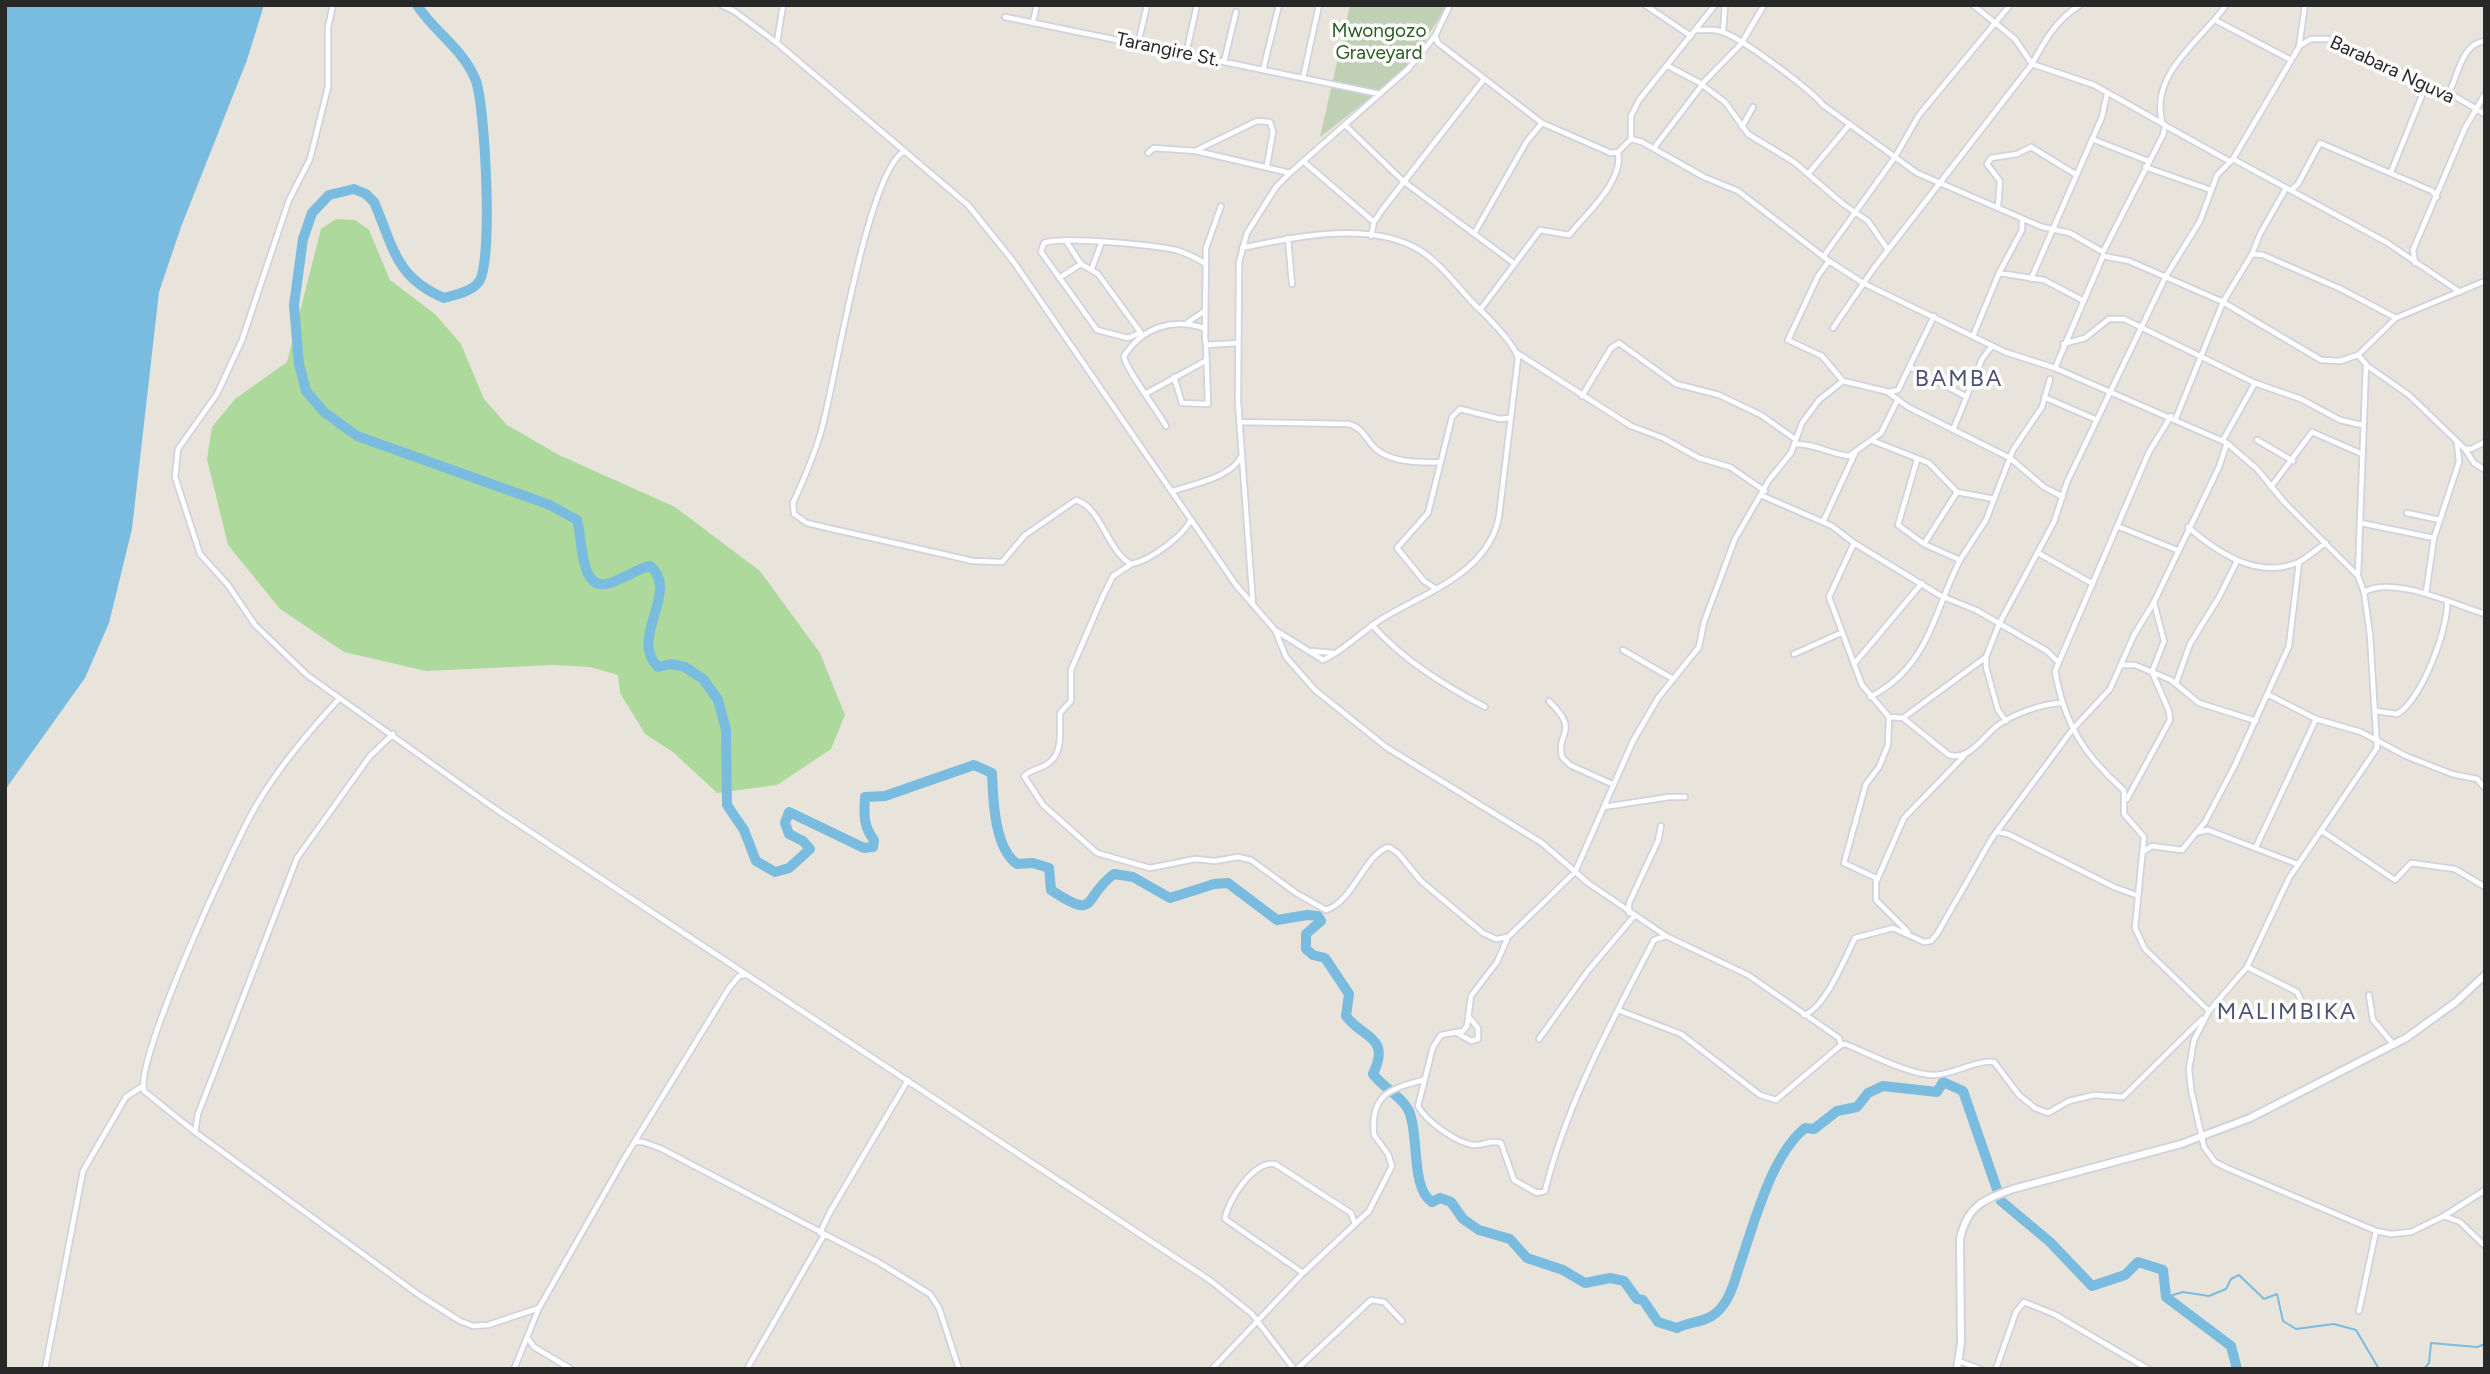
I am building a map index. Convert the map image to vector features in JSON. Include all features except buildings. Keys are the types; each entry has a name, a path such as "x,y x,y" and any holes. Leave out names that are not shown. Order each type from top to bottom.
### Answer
{"main road":[{"path":"1957,1369 1960,1239 1969,1213 1985,1198 2203,1137 2250,1118 2394,1046 2456,1002 2485,975"}],"street":[{"path":"332,5 328,27 328,87 310,159 289,200 242,340 217,394 178,449 174,466 175,477 200,554 228,584 266,637 339,699 393,734 494,808 1211,1281 1258,1320 1296,1369 1371,1300 1384,1301 1402,1321"},
{"path":"721,5 733,8 777,43 968,205 1013,261 1197,528 1253,606 1275,631 1286,657 1327,702 1401,757 1542,843 1575,872 1629,912 1666,936 1748,975 1839,1038 1841,1045"},
{"path":"777,43 776,34 783,5"},
{"path":"1033,22 1037,5"},
{"path":"1138,44 1147,5"},
{"path":"1186,54 1197,5"},
{"path":"1263,70 1279,5"},
{"path":"1303,78 1320,5"},
{"path":"1253,606 1240,422 1238,342 1242,248 1261,209 1290,173 1408,69 1435,36 1450,5"},
{"path":"1645,5 1691,36"},
{"path":"1480,310 1541,230 1569,235 1610,183 1617,171 1618,152 1632,139 1634,108 1716,5"},
{"path":"1723,32 1725,5"},
{"path":"1654,148 1701,85 1741,44 1764,5"},
{"path":"1973,5 2027,52 2032,64 2094,85 2386,242 2460,293"},
{"path":"1823,257 1895,157 1919,115 2010,5"},
{"path":"1833,328 1863,283 2032,64 2059,20 2080,5"},
{"path":"2055,368 2103,254 2146,164 2163,135 2159,97 2163,84 2176,63 2225,5"},
{"path":"1903,718 1986,657 1999,624 2038,553 2097,419 2165,276 2200,221 2217,175 2231,160 2299,47 2305,5"},
{"path":"1224,62 1236,12"},
{"name":"Tarangire St.","path":"1005,17 1380,94"},
{"path":"2215,20 2291,60"},
{"path":"1697,30 1723,32 1786,72 1895,157 1940,183 2042,227 2070,233 2103,254 2129,261 2223,302 2321,360 2340,360 2358,355 2396,318 2485,281"},
{"path":"767,36 776,34"},
{"path":"1435,36 1438,43 1542,122 1581,142 1618,152"},
{"name":"Barabara Nguva","path":"2299,47 2311,39 2328,39 2363,57 2449,93 2485,114"},
{"path":"2449,93 2468,49 2477,41 2485,41"},
{"path":"1668,66 1725,102 1742,127 1756,141 1794,162 1853,212 1868,221 1888,250"},
{"path":"1371,236 1374,222 1403,181 1484,79"},
{"path":"2391,172 2427,83"},
{"path":"2031,279 2074,174 2102,117 2106,93"},
{"path":"2415,263 2413,250 2475,110 2485,94"},
{"path":"1742,127 1753,107"},
{"path":"1196,150 1257,121 1270,122 1273,132 1267,165"},
{"path":"1475,232 1527,141 1542,122"},
{"path":"1808,174 1850,124"},
{"path":"1345,125 1403,181 1515,264"},
{"path":"1632,139 1654,148 1704,177 1738,191 1823,257 1863,283 1992,346 2055,368 2225,441 2358,576 2364,592 2378,742 2371,760 2297,864 2247,967 2208,1011 2193,1040 2189,1069 2203,1137 2207,1153 2227,1168 2376,1231 2391,1234 2411,1232 2444,1216 2485,1190"},
{"path":"2092,139 2211,190"},
{"path":"2127,800 2124,791 2098,765 2072,730 2061,703 2055,671 2057,661 2081,616 2092,584 2152,445 2173,417 2216,326 2223,302 2252,254 2260,234 2287,190 2298,184 2320,143 2391,172 2432,191 2437,197"},
{"path":"1998,206 2000,181 1987,163 1991,158 2017,154 2031,147 2074,174"},
{"path":"1148,153 1154,148 1196,150 1267,165 1290,173"},
{"path":"905,151 897,156 889,170 866,227 821,433 793,503 794,514 807,523 981,563 996,563 1006,559 1030,530 1076,500 1086,507 1119,555 1131,564"},
{"path":"1303,161 1374,222"},
{"path":"2432,191 2440,190"},
{"path":"1174,377 1182,403 1206,406 1207,359 1203,312 1206,264 1211,228 1220,206"},
{"path":"1973,336 1999,273 2022,230 2024,222 2019,216"},
{"path":"1242,248 1318,234 1371,236 1424,254 1480,310 1516,353 1582,396 1631,426 1663,438 1699,458 1730,467 1764,493 1823,522 1941,596 2047,651 2057,661"},
{"path":"1288,238 1292,284"},
{"path":"1204,328 1187,323 1159,326 1142,335 1128,338 1097,330 1041,248 1052,240 1065,240 1174,250 1206,264"},
{"path":"1065,240 1082,264 1092,268 1142,335"},
{"path":"1092,268 1101,244"},
{"path":"2252,254 2263,255 2341,289 2396,318"},
{"path":"1829,261 1818,276 1788,340 1822,356 1843,381 1889,393 1897,401 2010,458 2044,487 2063,497"},
{"path":"1059,278 1082,264"},
{"path":"1999,273 2044,280 2082,300"},
{"path":"1187,323 1203,312"},
{"path":"1889,393 1901,387 1934,316"},
{"path":"2063,344 2085,338 2100,324 2116,317 2255,383 2301,399 2340,420 2362,425"},
{"path":"1142,335 1130,347 1123,361 1167,426"},
{"path":"1206,345 1238,342"},
{"path":"1582,396 1614,344 1619,343 1676,384 1719,395 1761,415 1794,441 1849,456 1881,433 1897,401"},
{"path":"1953,430 1982,359 1992,346"},
{"path":"1275,631 1311,651 1333,653 1372,625 1436,589 1473,563 1497,527 1516,353"},
{"path":"2358,355 2366,364 2409,395 2485,470"},
{"path":"1147,393 1207,359"},
{"path":"2358,576 2366,364"},
{"path":"1910,367 1967,397"},
{"path":"1870,697 1901,677 1926,643 1941,596 1986,520 2010,458 2042,407 2050,379"},
{"path":"1666,936 1654,940 1618,1010 1562,1129 1545,1191 1541,1193 1514,1180 1501,1143 1492,1140 1476,1146 1426,1120 1418,1106 1433,1047 1441,1035 1457,1033 1467,1026 1471,996 1497,962 1508,937 1575,872 1612,784 1629,756 1633,740 1673,679 1699,647 1704,622 1735,539 1819,400 1843,381"},
{"path":"2061,703 2038,707 2006,721 1966,755 1903,818 1876,881 1876,900 1908,932 1924,942 1937,934 1967,877 2072,730 2103,700 2123,665 2134,635 2154,602 2219,467 2225,441 2255,383"},
{"path":"2045,397 2097,419"},
{"path":"1436,589 1424,581 1397,548 1428,513 1456,411 1500,419 1508,417"},
{"path":"1240,422 1348,424 1359,428 1374,448 1387,456 1441,463"},
{"path":"2271,486 2314,431 2337,446 2362,454"},
{"path":"2257,440 2293,461"},
{"path":"1873,441 1929,463 1957,492 1994,499"},
{"path":"2426,593 2434,538 2459,461 2466,451 2485,442"},
{"path":"2457,443 2459,461"},
{"path":"1823,522 1856,451"},
{"path":"1173,491 1224,472 1238,464 1243,454"},
{"path":"1917,460 1898,525 1924,544 1960,560"},
{"path":"1924,544 1957,492"},
{"path":"2407,513 2440,520"},
{"path":"1191,519 1188,527 1148,557 1113,576 1071,670 1071,701 1060,713 1063,728 1054,756 1049,763 1024,776 1043,804 1097,853 1150,868 1195,859 1215,862 1238,857 1251,860 1296,893 1326,910 1336,905 1375,857 1389,847 1398,853 1422,881 1483,933 1496,939 1508,937"},
{"path":"2361,523 2434,538"},
{"path":"2117,526 2178,550"},
{"path":"1188,527 1197,528"},
{"path":"2188,527 2220,552 2237,561 2279,567 2299,562 2326,543"},
{"path":"1854,542 1829,597 1841,633 1870,697 1889,717 1903,718 1949,755 1957,758 1966,755"},
{"path":"2038,553 2092,584"},
{"path":"2176,683 2189,644 2219,597 2237,561"},
{"path":"2144,851 2152,846 2182,850 2198,832 2269,695 2289,646 2299,562"},
{"path":"1854,664 1922,583"},
{"path":"2364,592 2379,586 2426,593 2485,614"},
{"path":"2376,711 2397,714 2414,694 2440,641 2447,601"},
{"path":"2154,602 2164,641 2152,671 2169,710 2170,720 2127,800 2124,814 2144,837 2136,895 2135,928 2140,942 2208,1011"},
{"path":"1372,625 1388,644 1444,684 1485,707"},
{"path":"1794,654 1841,633"},
{"path":"1623,650 1673,679"},
{"path":"1986,657 1998,710 2006,721"},
{"path":"2123,665 2133,664 2152,671 2176,683 2199,703 2256,721"},
{"path":"2269,695 2316,719 2361,732 2438,769 2477,779 2485,788"},
{"path":"45,1369 83,1171 126,1097 143,1086 169,1000 241,834 257,804 294,751 339,699"},
{"path":"1549,701 1563,718 1567,729 1562,757 1570,765 1612,784"},
{"path":"1876,881 1871,875 1846,866 1844,860 1866,784 1879,766 1888,745 1889,717"},
{"path":"2256,847 2316,719"},
{"path":"195,1132 198,1114 297,858 370,756 393,734"},
{"path":"1604,807 1685,797"},
{"path":"1627,921 1629,903 1658,841 1661,826"},
{"path":"2198,832 2208,830 2297,864"},
{"path":"2322,831 2395,880 2412,863 2455,869 2485,887"},
{"path":"1997,832 2008,834 2114,887 2136,895"},
{"path":"1539,1039 1627,921 1635,915"},
{"path":"1803,1015 1815,1010 1855,938 1893,928 1908,932"},
{"path":"2247,967 2297,992 2302,1003"},
{"path":"514,1369 529,1339 539,1308 636,1142 729,988 739,976 745,975"},
{"path":"2369,995 2373,1020 2394,1046"},
{"path":"1618,1010 1681,1034 1760,1095 1776,1100 1845,1044 1925,1075 1964,1070 1984,1061 1994,1062 2019,1095 2035,1108 2048,1113 2069,1101 2094,1095 2123,1097 2204,1018"},
{"path":"1457,1033 1471,1041 1478,1039 1478,1028 1468,1016"},
{"path":"747,1369 822,1234 830,1212 908,1080"},
{"path":"1213,1368 1303,1273 1369,1211 1392,1167 1388,1154 1374,1135 1373,1125 1380,1100 1390,1090 1423,1080"},
{"path":"143,1086 147,1095 195,1132 418,1295 460,1321 473,1326 488,1325 539,1308"},
{"path":"636,1142 660,1148 930,1294 939,1308 959,1369"},
{"path":"1303,1273 1226,1219 1238,1191 1256,1168 1264,1163 1275,1164 1351,1213 1355,1225"},
{"path":"2444,1216 2460,1222 2485,1246"},
{"path":"2359,1311 2376,1231"},
{"path":"1996,1369 2016,1312 2024,1302 2054,1314 2148,1369"},
{"path":"529,1339 534,1347 571,1369"},
{"path":"1959,1361 1980,1369"}],"green space":[{"name":"Mwongozo Graveyard","path":"1350,5 1447,5 1413,60 1392,81 1320,137"},
{"path":"336,219 355,220 369,230 390,280 435,314 461,344 484,399 507,425 559,455 675,507 760,571 820,653 845,715 831,749 777,785 717,793 673,752 645,734 620,693 618,675 590,667 553,665 426,671 344,652 280,609 228,545 207,459 212,427 235,399 287,362 321,229"}],"water":[{"path":"5,5 264,5 247,60 181,227 159,292 132,529 109,623 85,678 5,790"}],"waterway":[{"path":"417,5 464,59 476,81 485,151 487,218 483,270 475,286 444,298 415,281 406,271 392,247 374,202 366,194 354,189 329,195 312,213 303,239 294,305 299,364 306,391 324,412 357,436 550,505 577,520 584,561 592,580 600,584 610,583 650,566 658,576 660,588 648,642 650,655 658,667 671,664 685,667 703,679 718,700 726,730 727,805 744,830 756,861 775,872 789,868 810,849 803,841 789,834 785,823 789,812 864,848 873,847 874,840 865,820 865,797 885,796 974,765 992,773 996,822 1009,856 1017,864 1033,863 1049,868 1051,890 1077,904 1088,903 1114,874 1133,877 1170,898 1214,884 1228,883 1277,920 1318,916 1321,921 1306,934 1306,949 1313,955 1325,958 1349,994 1346,1016 1377,1045 1378,1062 1373,1074 1404,1103 1410,1114 1418,1175 1425,1195 1432,1202 1440,1198 1451,1202 1463,1219 1479,1230 1510,1239 1527,1258 1563,1270 1585,1283 1610,1278 1624,1281 1637,1299 1643,1300 1658,1322 1677,1328 1711,1316 1725,1303 1773,1172 1793,1140 1805,1128 1814,1129 1837,1111 1857,1107 1868,1093 1883,1086 1937,1092 1943,1082 1963,1091 2001,1201 2050,1242 2092,1286 2125,1275 2138,1262 2163,1270 2166,1297 2231,1346 2237,1369"},
{"path":"2166,1297 2183,1292 2209,1296 2226,1289 2231,1279 2239,1275 2264,1299 2277,1294 2283,1321 2296,1329 2334,1324 2356,1330 2379,1369"},
{"path":"2424,1369 2429,1363 2431,1343 2477,1347 2485,1344"}],"district":[{"name":"BAMBA","path":"1959,379"},
{"name":"MALIMBIKA","path":"2287,1012"}]}
